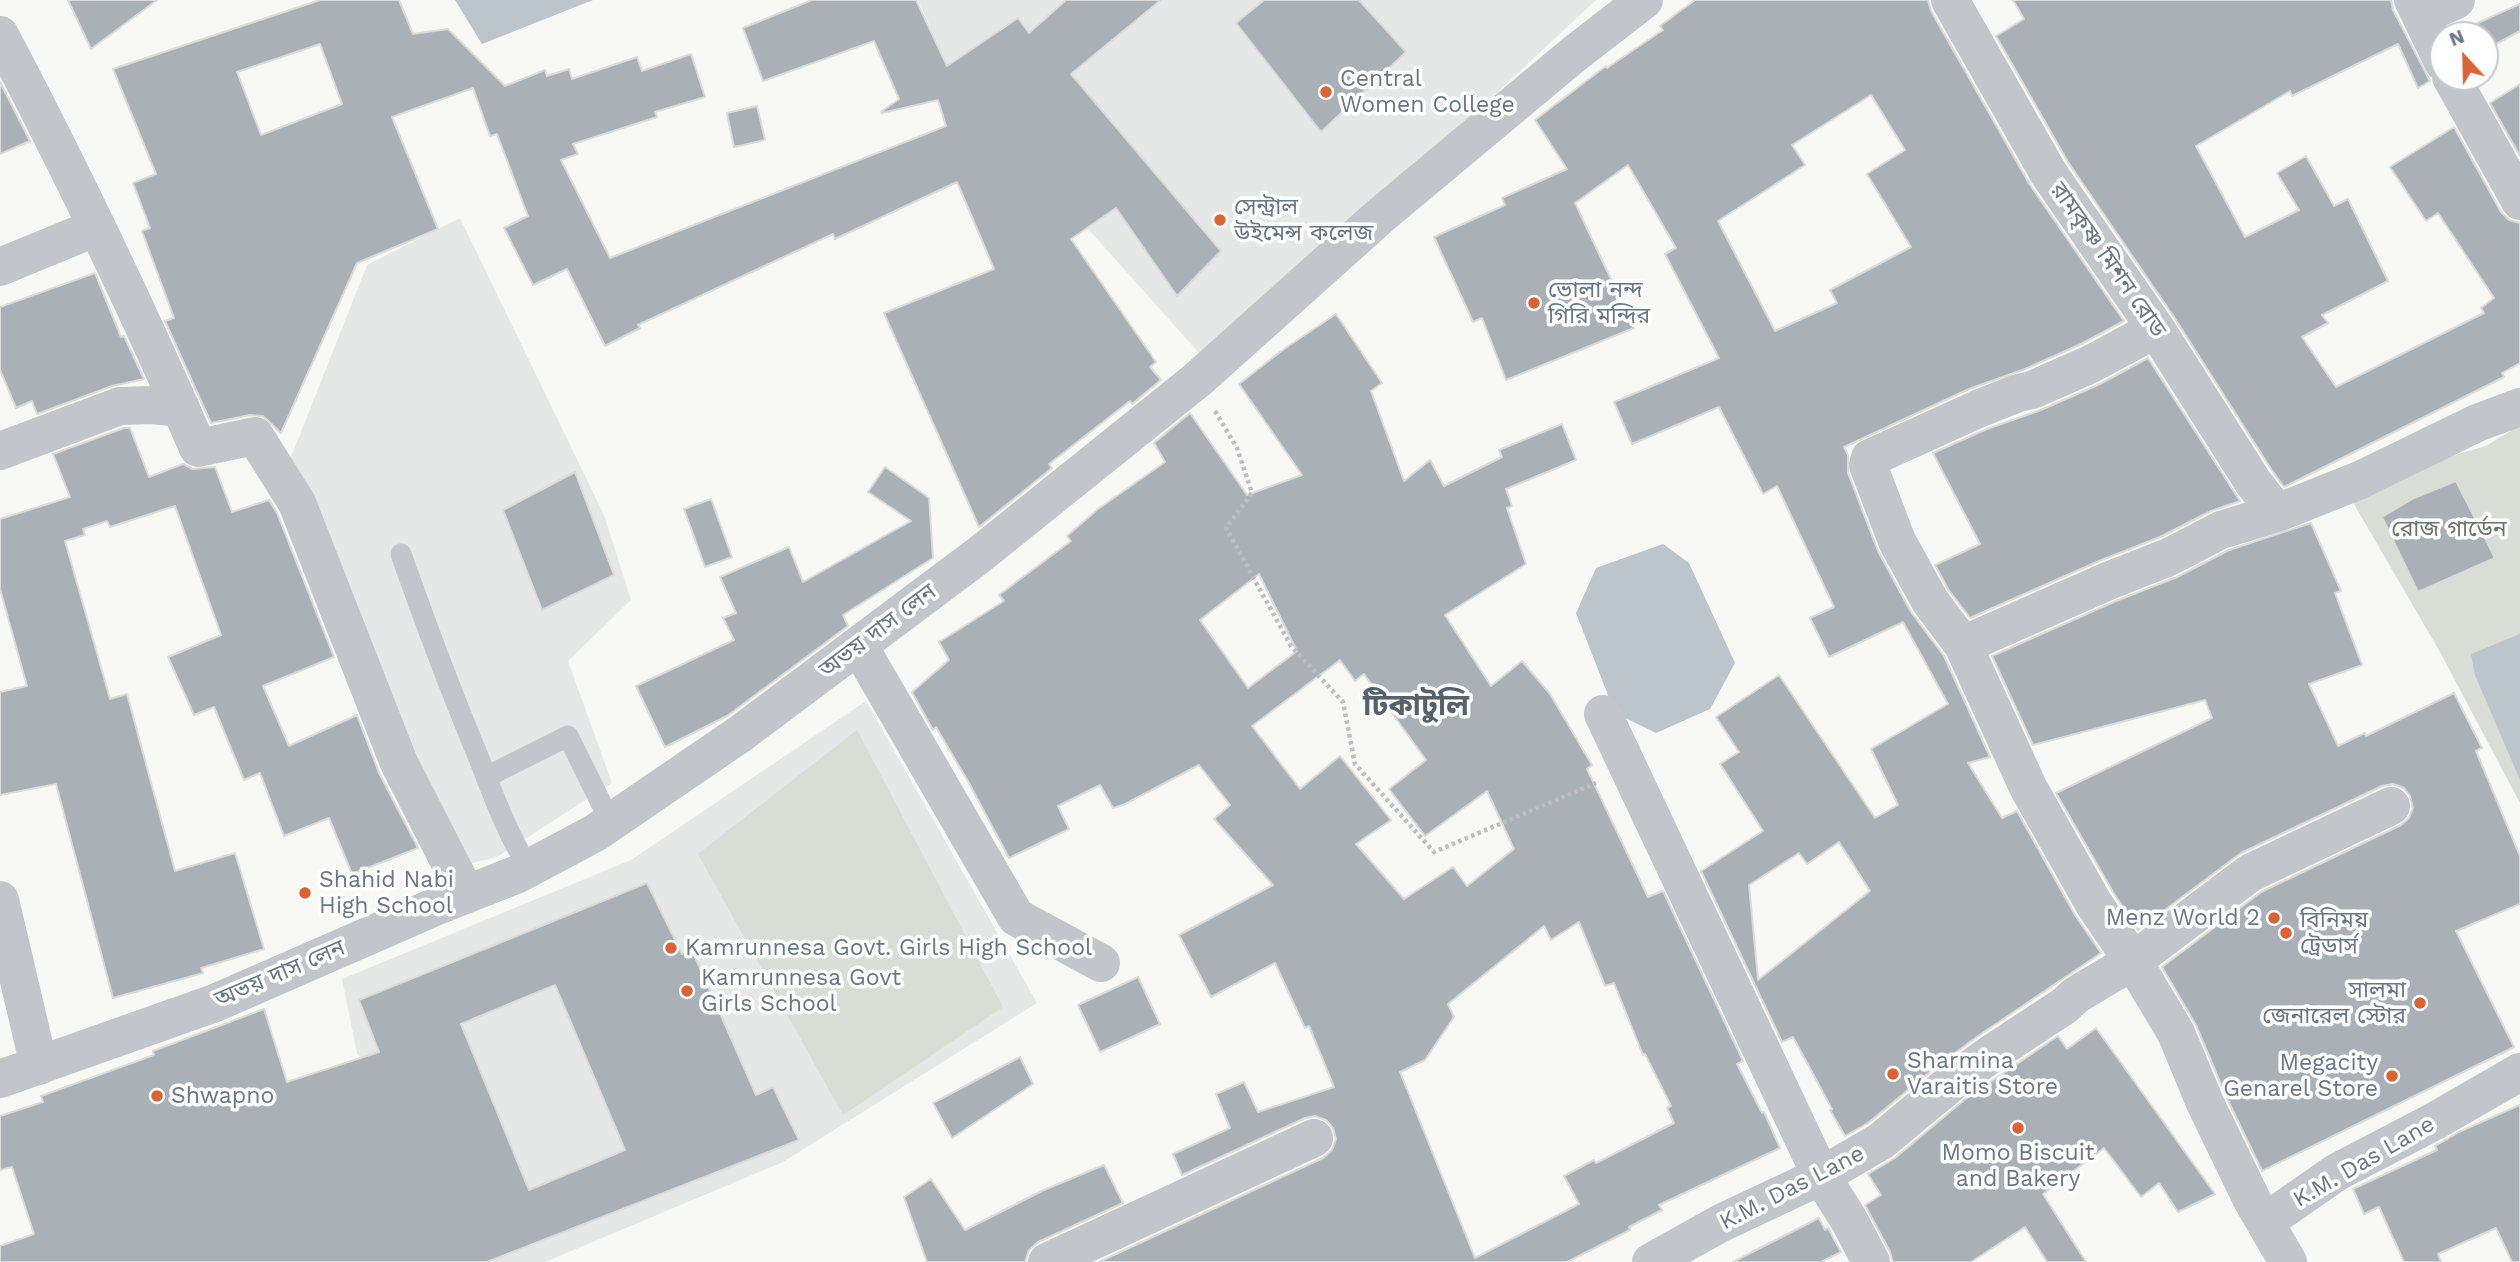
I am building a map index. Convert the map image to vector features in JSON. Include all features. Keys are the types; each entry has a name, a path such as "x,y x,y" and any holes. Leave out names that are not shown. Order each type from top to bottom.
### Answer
{"street":[{"name":"অভয় দাস লেন","path":"0,1079 215,1003 529,868 596,833 740,734 979,555 1197,380 1380,216 1573,55 1644,0"},
{"name":"রামকৃষ্ণ মিশন রোড","path":"1950,0 2049,174 2156,329 2253,482 2277,513"},
{"path":"0,35 58,145 145,327 198,447 255,436 297,503 399,763 466,894"},
{"path":"2459,91 2520,201"},
{"path":"0,267 97,227"},
{"path":"2156,329 2091,364 2032,390 1978,409 1870,458 1868,465 1897,541 1930,601 1963,645 2028,787 2094,904 2133,961 2176,1033 2205,1103 2252,1200 2288,1262"},
{"path":"0,451 120,406 181,408"},
{"path":"1963,645 2169,557 2221,530 2277,513 2360,480 2477,423 2520,407"},
{"path":"859,646 1016,917 1101,963"},
{"path":"1603,714 1821,1176 1871,1262"},
{"name":"K.M. Das Lane","path":"1651,1262 1721,1223 1821,1176 1881,1142 1951,1083 2076,995 2133,961 2250,873 2391,806"},
{"path":"0,900 39,1066"},
{"name":"K.M. Das Lane","path":"2265,1222 2337,1172 2433,1122 2520,1072"},
{"path":"1046,1262 1314,1138"}],"lane":[{"path":"401,554 436,654 486,777 515,846 529,868"},
{"path":"486,777 568,736 611,822"}],"path":[{"path":"1197,380 1237,448 1252,494 1226,528 1291,646 1343,702 1355,764 1434,852 1629,769"}],"shaded area":[{"path":"455,0 593,0 482,44"},
{"name":"সেন্ট্রাল উইমেন্স কলেজ","path":"918,0 1596,0 1208,363 953,78"},
{"path":"460,218 604,515 631,600 568,661 612,783 497,857 460,866 284,475 367,265"},
{"path":"1663,544 1689,563 1735,663 1710,709 1656,733 1615,713 1576,613 1596,568"},
{"path":"2520,634 2520,780 2475,675 2471,654"},
{"name":"Kamrunnesa Govt Girls School","path":"866,701 1037,1003 783,1162 545,1262 460,1262 390,1100 357,1053 342,979 631,860"}],"green space":[{"name":"রোজ গার্ডেন","path":"2520,425 2520,803 2440,652 2344,487 2486,446"},
{"path":"857,730 1003,1007 843,1115 698,854"}],"building":[{"path":"68,0 157,0 91,49"},
{"path":"320,0 399,0 413,34 448,29 505,86 545,70 547,76 569,69 572,79 637,57 642,71 691,54 705,97 655,112 657,117 573,144 578,154 561,160 610,258 946,126 938,100 881,112 899,99 874,41 763,81 743,28 812,0 916,0 947,66 1018,18 1029,33 1066,0 1161,0 1071,74 1221,251 1177,296 1116,208 1071,239 1156,362 1150,367 1161,380 1049,464 1052,468 979,527 884,313 994,269 957,182 835,239 833,234 638,325 640,328 605,346 567,269 533,285 504,228 528,216 497,134 490,136 473,88 392,117 438,229 357,263 281,433 263,416 250,415 211,423 165,321 174,318 142,231 150,228 133,183 156,174 113,69","holes":["320,44 342,104 261,135 237,72"]},
{"name":"Central Women College","path":"1264,0 1359,0 1406,52 1321,132 1236,23"},
{"path":"1695,0 1928,0 1931,11 2030,185 2124,321 2081,344 2025,369 1969,389 1844,447 1848,455 1848,473 1878,551 1911,612 1944,656 1990,757 1968,763 2002,818 2017,811 2075,915 2101,953 1978,1036 1868,1123 1845,1136 1793,1037 1782,1042 1701,871 1763,831 1720,764 1739,752 1716,717 1779,675 1875,818 1898,805 1871,749 1948,704 1903,622 1829,657 1810,618 1834,607 1777,486 1763,494 1719,407 1632,444 1614,402 1719,358 1665,254 1676,248 1628,165 1575,203 1634,328 1506,380 1482,318 1473,322 1434,237 1505,205 1502,198 1567,169 1535,120 1606,66 1607,68 1663,30 1660,26","holes":["1871,95 1905,150 1867,174 1911,247 1830,290 1837,303 1775,331 1718,221 1805,165 1792,145","1839,842 1870,891 1758,980 1749,885 1799,853 1807,864"]},
{"path":"2013,0 2391,0 2393,10 2429,82 2418,88 2398,44 2292,96 2290,91 2196,146 2245,237 2299,210 2277,173 2306,156 2334,206 2348,199 2388,281 2322,315 2328,323 2302,337 2336,387 2484,313 2481,308 2494,298 2438,213 2426,221 2390,167 2454,127 2501,212 2509,220 2520,223 2520,363 2502,373 2504,377 2284,487 2174,317 2068,162 1996,36 2024,19"},
{"path":"2520,4 2520,31 2499,42 2499,21 2482,21"},
{"path":"0,82 30,141 0,154"},
{"path":"2520,84 2520,156 2490,103"},
{"path":"757,106 765,140 734,147 727,113"},
{"path":"95,273 121,337 124,336 144,379 112,386 37,414 32,401 16,408 0,370 0,307"},
{"path":"1336,314 1382,383 1371,391 1404,481 1430,460 1444,486 1502,457 1499,450 1562,424 1576,460 1506,489 1512,506 1507,508 1526,564 1445,615 1491,686 1522,661 1550,694 1592,765 1587,769 1648,897 1663,891 1743,1061 1737,1064 1762,1113 1764,1112 1780,1148 1659,1205 1662,1210 1629,1227 1630,1230 1567,1262 1099,1262 1323,1158 1332,1150 1336,1139 1333,1128 1326,1120 1315,1116 1305,1118 1182,1175 1173,1154 1230,1128 1216,1094 1244,1082 1258,1112 1334,1087 1309,1026 1305,1028 1275,963 1211,997 1179,935 1273,885 1214,819 1230,805 1199,765 1113,808 1100,785 1058,806 1069,829 1009,858 969,783 936,727 933,730 912,692 949,660 939,642 1004,601 999,595 1071,541 1067,536 1098,509 1165,462 1154,443 1190,413 1247,495 1302,475 1239,384","holes":["1259,574 1297,651 1248,688 1200,620","1340,660 1355,681 1364,674 1426,760 1389,789 1425,836 1487,791 1514,849 1467,886 1453,867 1404,899 1356,844 1391,820 1340,756 1300,789 1252,726","1579,922 1605,986 1614,983 1643,1055 1645,1054 1671,1106 1667,1108 1674,1123 1596,1163 1594,1160 1564,1176 1579,1204 1475,1258 1400,1072 1425,1060 1454,1017 1448,1004 1544,926 1551,940"]},
{"path":"2148,358 2240,501 2211,511 2160,537 1970,618 1948,589 1935,565 1980,544 1933,453 2100,384"},
{"path":"130,428 149,477 183,464 193,469 215,467 232,512 269,500 277,513 334,657 263,686 289,746 357,715 379,773 418,848 352,874 329,818 284,836 260,773 244,780 214,707 194,715 168,657 221,635 175,506 110,527 107,521 83,529 85,535 65,541 110,699 127,694 175,871 235,853 264,949 201,968 203,973 113,998 56,784 0,795 0,692 27,686 0,589 0,519 70,497 53,454"},
{"path":"885,467 929,498 933,558 843,615 848,626 727,716 665,747 636,686 734,640 723,618 736,613 720,577 789,547 803,582 911,521 868,492"},
{"path":"575,472 614,575 542,610 503,510"},
{"path":"2456,481 2495,558 2418,592 2382,517 2414,498"},
{"path":"711,499 732,557 705,567 684,509"},
{"path":"2311,523 2341,591 2335,593 2362,665 2309,684 2338,746 2365,733 2366,736 2454,693 2482,748 2476,751 2520,856 2520,904 2456,931 2514,1047 2262,1171 2196,1025 2162,967 2261,892 2401,825 2409,818 2413,808 2410,796 2404,788 2393,784 2382,786 2241,853 2138,930 2056,793 2212,718 2205,700 2033,745 1992,656 2177,577 2229,550"},
{"path":"647,883 682,954 692,950 756,1095 773,1087 799,1140 487,1262 0,1262 0,1246 34,1234 12,1167 0,1170 0,1116 43,1102 41,1096 154,1055 153,1051 264,1009 287,1082 379,1052 359,1000","holes":["555,985 625,1150 529,1190 461,1024"]},
{"path":"1138,977 1160,1024 1100,1052 1078,1005"},
{"path":"2096,1028 2215,1194 2178,1212 2159,1183 2141,1197 2104,1148 2043,1194 2086,1262 2047,1262 2025,1227 1971,1262 1893,1262 1865,1205 1881,1195 1868,1174 1895,1158 1964,1100 2058,1036 2067,1049"},
{"path":"1020,1057 1033,1084 952,1138 933,1103"},
{"path":"2520,1105 2520,1262 2512,1262 2496,1228 2438,1254 2441,1262 2404,1262 2379,1207 2364,1214 2353,1189 2437,1150 2435,1146 2459,1132"},
{"path":"1104,1165 1123,1203 1038,1242 1029,1250 1025,1262 927,1262 904,1197 931,1179 965,1230 1044,1190"},
{"path":"1819,1218 1825,1230 1828,1228 1841,1252 1821,1262 1733,1262"}],"place":[{"name":"Central Women College","path":"1326,92"},
{"name":"সেন্ট্রাল উইমেন্স কলেজ","path":"1220,220"},
{"name":"ভোলা নন্দ গিরি মন্দির","path":"1534,303"},
{"name":"Shahid Nabi High School","path":"305,893"},
{"name":"Menz World 2","path":"2274,918"},
{"name":"বিনিময় ট্রেডার্স","path":"2286,933"},
{"name":"Kamrunnesa Govt. Girls High School","path":"671,948"},
{"name":"Kamrunnesa Govt Girls School","path":"687,991"},
{"name":"সালমা জেনারেল স্টোর","path":"2420,1003"},
{"name":"Sharmina Varaitis Store","path":"1893,1074"},
{"name":"Megacity Genarel Store","path":"2392,1076"},
{"name":"Shwapno","path":"157,1096"},
{"name":"Momo Biscuit and Bakery","path":"2018,1128"}],"district":[{"name":"টিকাটুলি","path":"1416,706"}]}
